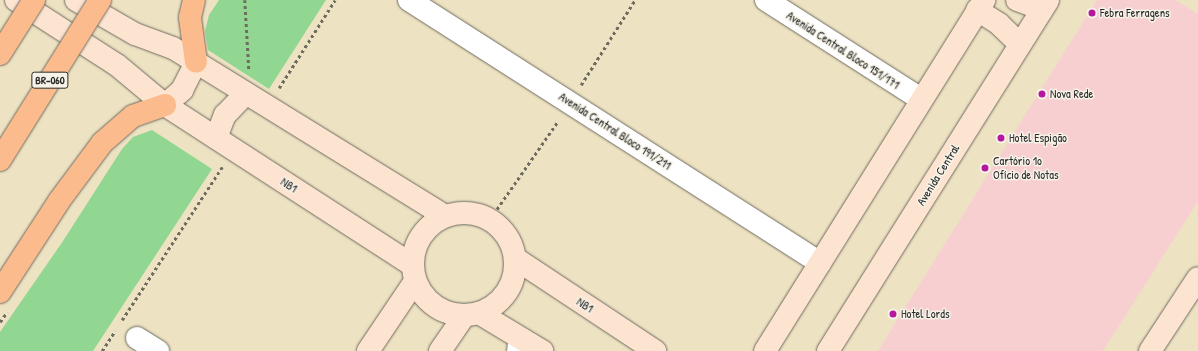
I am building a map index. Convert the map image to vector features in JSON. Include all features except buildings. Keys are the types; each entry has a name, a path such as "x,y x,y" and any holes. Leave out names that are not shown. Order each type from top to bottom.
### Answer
{"highway":[{"path":"0,54 34,0"},
{"name":"BR-060","path":"0,160 100,0"},
{"path":"194,0 190,18 196,62"},
{"path":"4,301 59,201 102,143 133,116 165,105"}],"street":[{"name":"NB1","path":"16,0 117,64 165,105 237,151 414,273"},
{"path":"76,0 135,34 173,48 196,62 248,84 271,108 445,216"},
{"name":"Avenida Central Bloco 191/211","path":"409,0 820,263"},
{"name":"Avenida Central Bloco 151/171","path":"766,0 921,99"},
{"path":"1017,0 1045,5"},
{"path":"765,351 980,5 1020,44"},
{"name":"Avenida Central","path":"828,351 1045,5"},
{"path":"165,105 182,90 196,62"},
{"path":"216,138 225,115 248,84"},
{"path":"460,213 476,214 490,219 502,230 511,244 516,259 514,276 507,293 495,305 472,314 448,313 434,306 423,296 414,273 415,247 423,234 433,224 445,216 460,213"},
{"name":"NB1","path":"516,259 655,351"},
{"path":"368,351 414,273"},
{"path":"1150,351 1198,278"},
{"path":"472,314 514,343 542,351"},
{"path":"440,351 472,314"},
{"path":"137,338 158,351"}],"path":[{"path":"246,0 248,84"},
{"path":"271,108 272,99 336,0"},
{"path":"102,351 222,168 237,151"},
{"path":"216,164 222,168"},
{"path":"0,322 4,301"}],"shaded area":[{"path":"1097,0 1175,0 1198,14 1198,201 1103,351 878,351"}],"green space":[{"path":"219,0 326,0 269,89 208,50 205,31 209,15"},
{"path":"152,130 212,169 93,351 0,351 0,332 63,241 122,149 133,137"}],"place":[{"name":"Febra Ferragens","path":"1092,13"},
{"name":"Nova Rede","path":"1042,94"},
{"name":"Hotel Espigão","path":"1001,138"},
{"name":"Cartório 1o Ofício de Notas","path":"985,168"},
{"name":"Hotel Lords","path":"893,314"}]}
